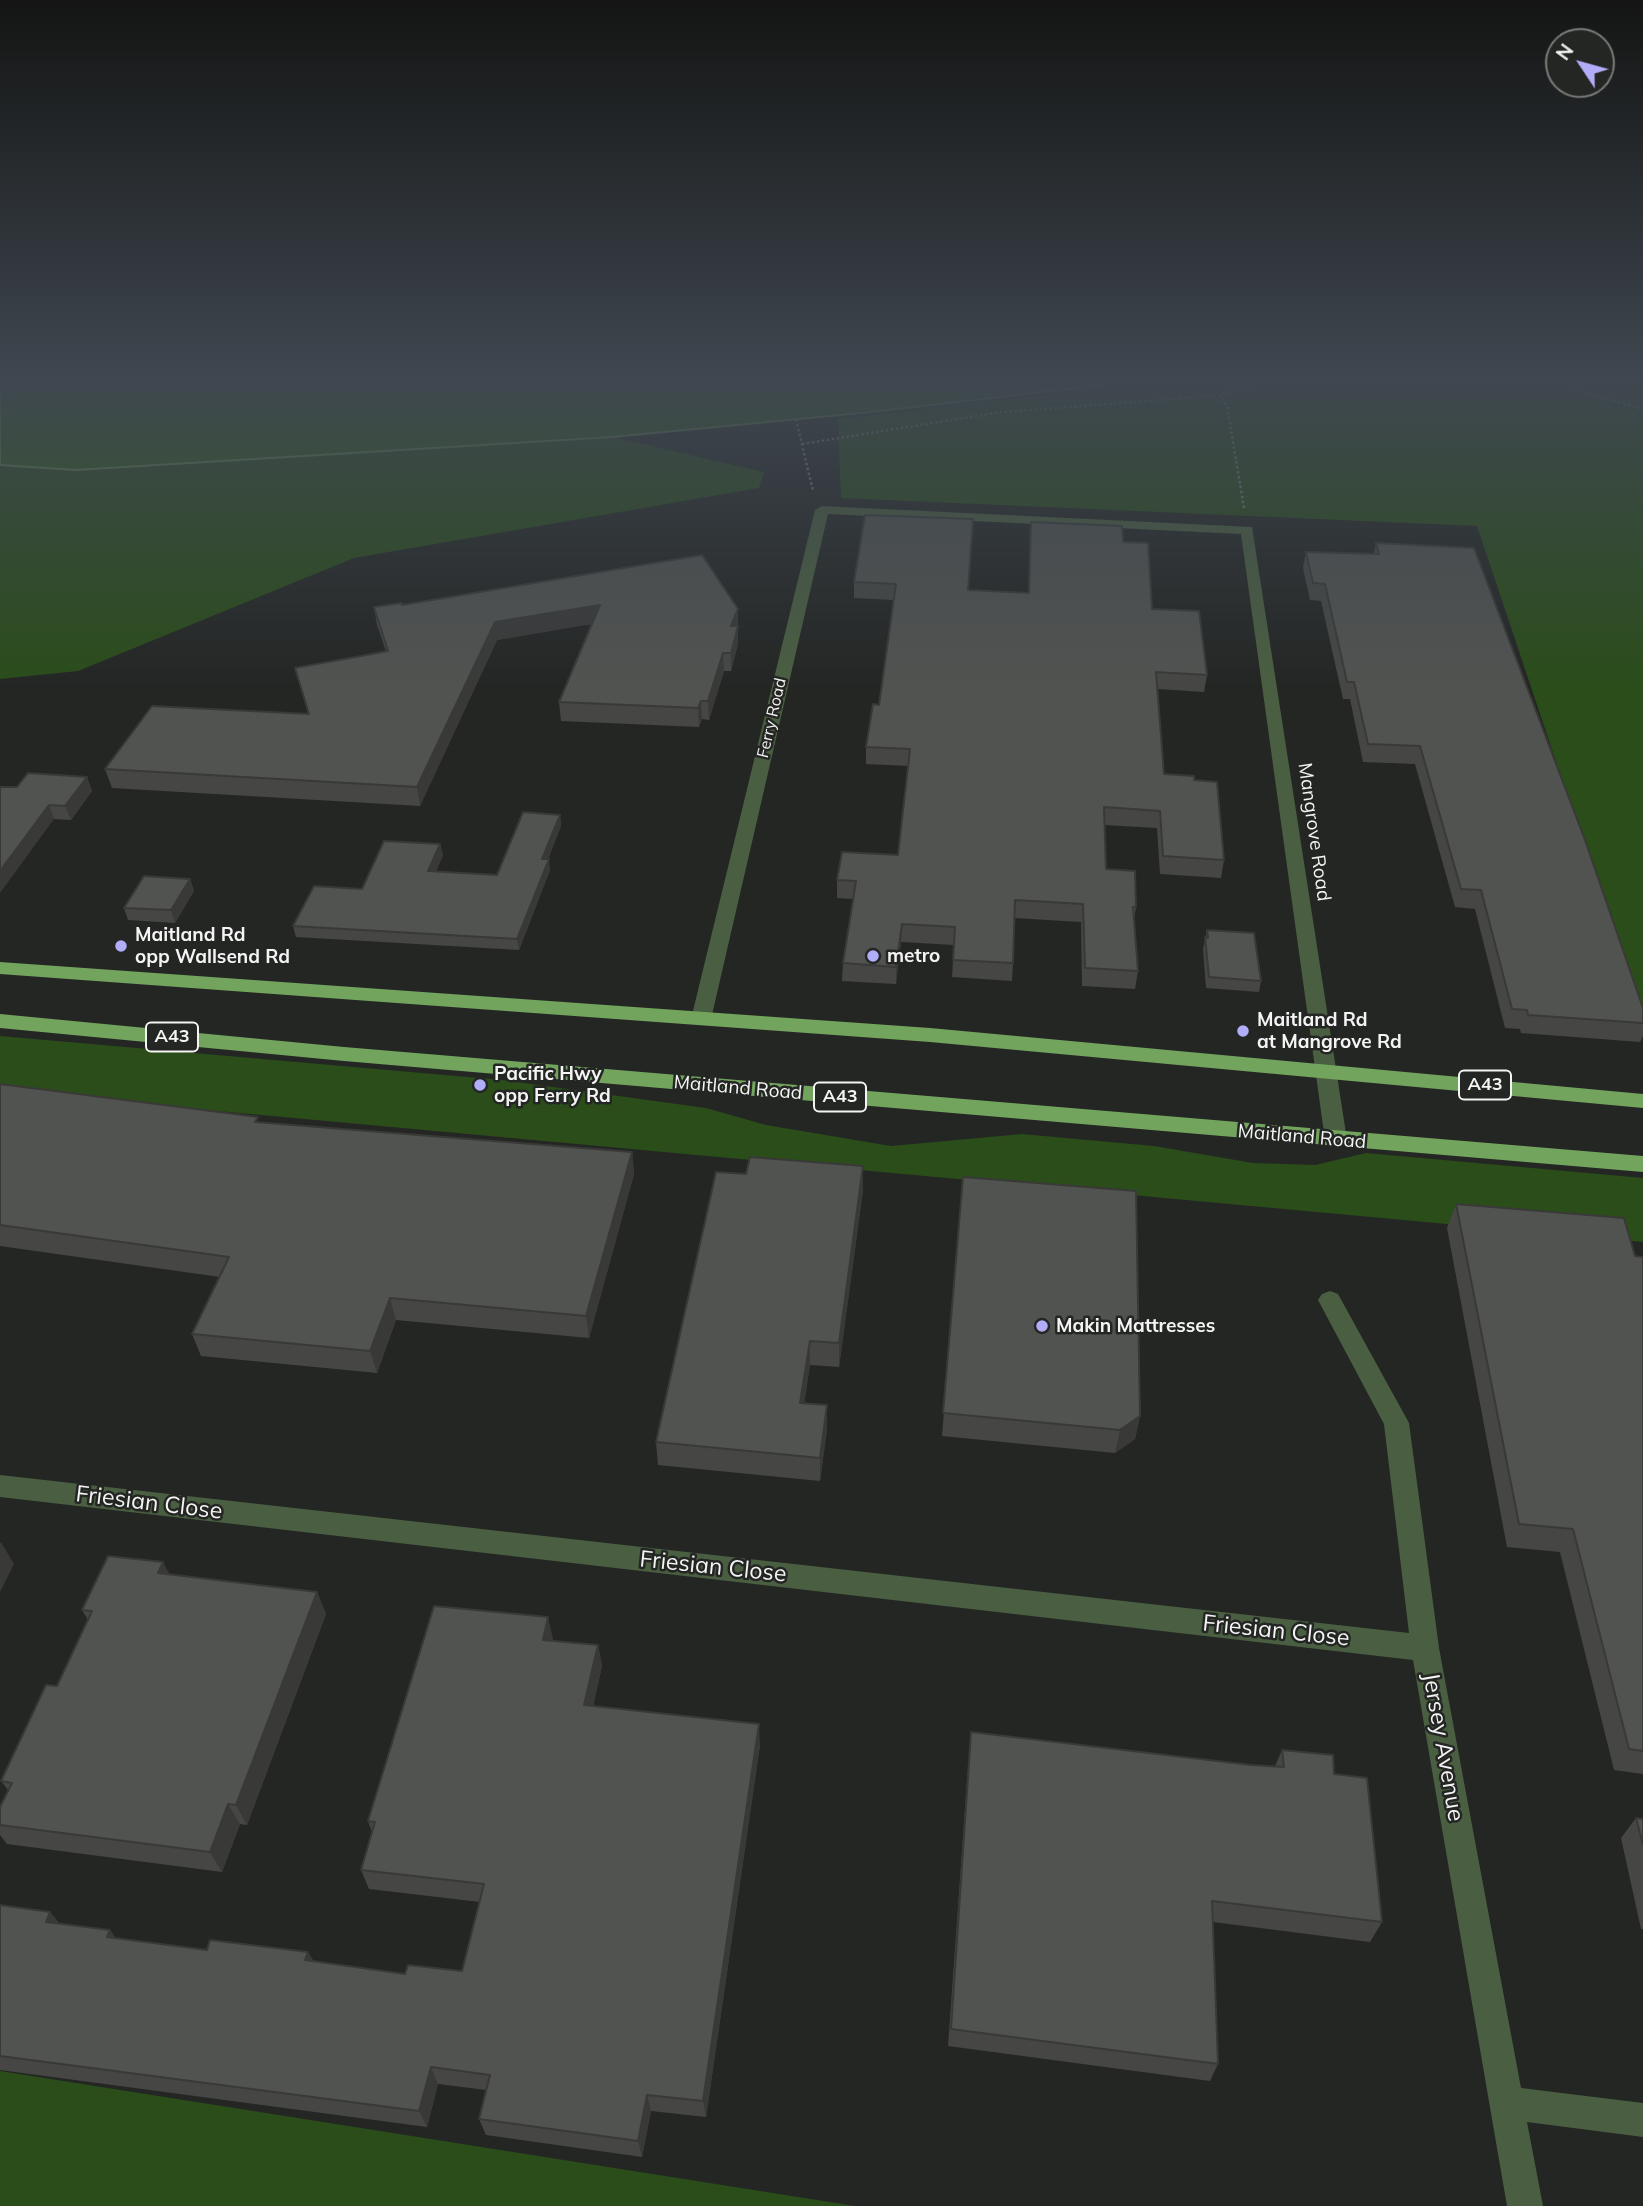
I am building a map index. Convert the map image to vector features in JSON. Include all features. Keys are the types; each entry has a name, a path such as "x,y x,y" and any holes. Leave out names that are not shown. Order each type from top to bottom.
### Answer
{"highway":[{"name":"A43","path":"0,968 930,1035 1643,1101"},
{"name":"Maitland Road","path":"0,1021 330,1053 1643,1164"}],"street":[{"path":"822,510 1247,530"},
{"name":"Ferry Road","path":"701,1019 822,510"},
{"name":"Mangrove Road","path":"1247,530 1328,1070 1336,1140"},
{"name":"Jersey Avenue","path":"1330,1300 1396,1423 1425,1648 1525,2206"},
{"name":"Friesian Close","path":"0,1486 1425,1648"},
{"path":"1508,2103 1643,2120"}],"path":[{"path":"811,485 814,500 822,510"},
{"path":"1240,485 1247,530"}],"shaded area":[{"path":"0,485 760,485 759,488 354,558 78,671 0,679"},
{"path":"841,485 1643,485 1643,1021 1477,526 841,498"},
{"path":"0,1036 502,1080 706,1108 766,1125 891,1146 1022,1134 1154,1146 1253,1163 1315,1165 1366,1153 1643,1178 1643,1242 0,1091"},
{"path":"0,2071 855,2206 0,2206"}],"building":[{"path":"865,515 973,519 968,590 1029,593 1031,522 1122,526 1123,542 1148,543 1152,609 1199,611 1207,675 1156,672 1164,774 1194,776 1194,780 1217,782 1224,860 1163,856 1160,811 1104,807 1106,869 1135,871 1136,907 1133,907 1138,971 1085,968 1083,904 1015,900 1013,963 953,960 955,927 902,924 896,967 843,963 856,881 837,880 842,852 898,855 910,749 866,747 873,704 879,705 896,584 854,582"},
{"path":"1376,543 1474,548 1585,840 1643,1008 1643,1023 1528,1015 1527,1010 1512,1009 1481,890 1461,889 1420,746 1368,744 1354,682 1347,682 1325,584 1313,583 1306,552 1379,554"},
{"path":"702,555 738,609 731,626 738,626 731,653 723,653 708,701 701,701 698,708 559,702 600,605 495,622 417,787 105,769 152,706 309,714 295,668 388,651 374,607 402,605"},
{"path":"28,773 87,777 65,806 49,805 0,871 0,787 17,787"},
{"path":"523,812 560,815 542,859 549,859 517,939 293,926 314,886 362,889 384,841 440,844 428,871 497,875"},
{"path":"144,876 190,879 171,910 124,908"},
{"path":"1207,930 1254,933 1261,981 1209,977 1205,937 1208,938"},
{"path":"0,1084 258,1117 255,1122 632,1152 586,1316 390,1298 370,1351 192,1334 229,1257 0,1225"},
{"path":"750,1157 863,1166 839,1343 810,1341 800,1403 827,1405 820,1458 656,1442 716,1172 746,1174"},
{"name":"Makin Mattresses","path":"963,1177 1136,1191 1140,1416 1120,1430 943,1413"},
{"path":"1456,1204 1624,1218 1635,1256 1643,1257 1643,1751 1629,1749 1573,1529 1519,1524"},
{"path":"108,1556 163,1562 158,1573 317,1592 236,1805 228,1804 210,1852 0,1825 0,1807 12,1783 1,1781 46,1685 57,1686 92,1611 82,1610"},
{"path":"434,1606 548,1617 543,1640 598,1645 584,1705 759,1724 703,2101 647,2095 638,2141 479,2119 490,2075 431,2067 419,2111 0,2056 0,1905 50,1912 46,1922 110,1930 107,1937 207,1950 210,1940 308,1952 305,1960 405,1974 408,1965 462,1971 484,1884 361,1870 375,1822 368,1821"},
{"path":"971,1732 1251,1765 1284,1767 1282,1750 1333,1755 1334,1774 1367,1778 1382,1922 1212,1901 1218,2064 951,2029"},
{"path":"1636,1818 1643,1819 1643,1845"}],"place":[{"name":"Maitland Rd opp Wallsend Rd","path":"121,946"},
{"name":"metro","path":"873,956"},
{"name":"Maitland Rd at Mangrove Rd","path":"1243,1031"},
{"name":"Pacific Hwy opp Ferry Rd","path":"480,1085"},
{"name":"Makin Mattresses","path":"1042,1326"}]}
